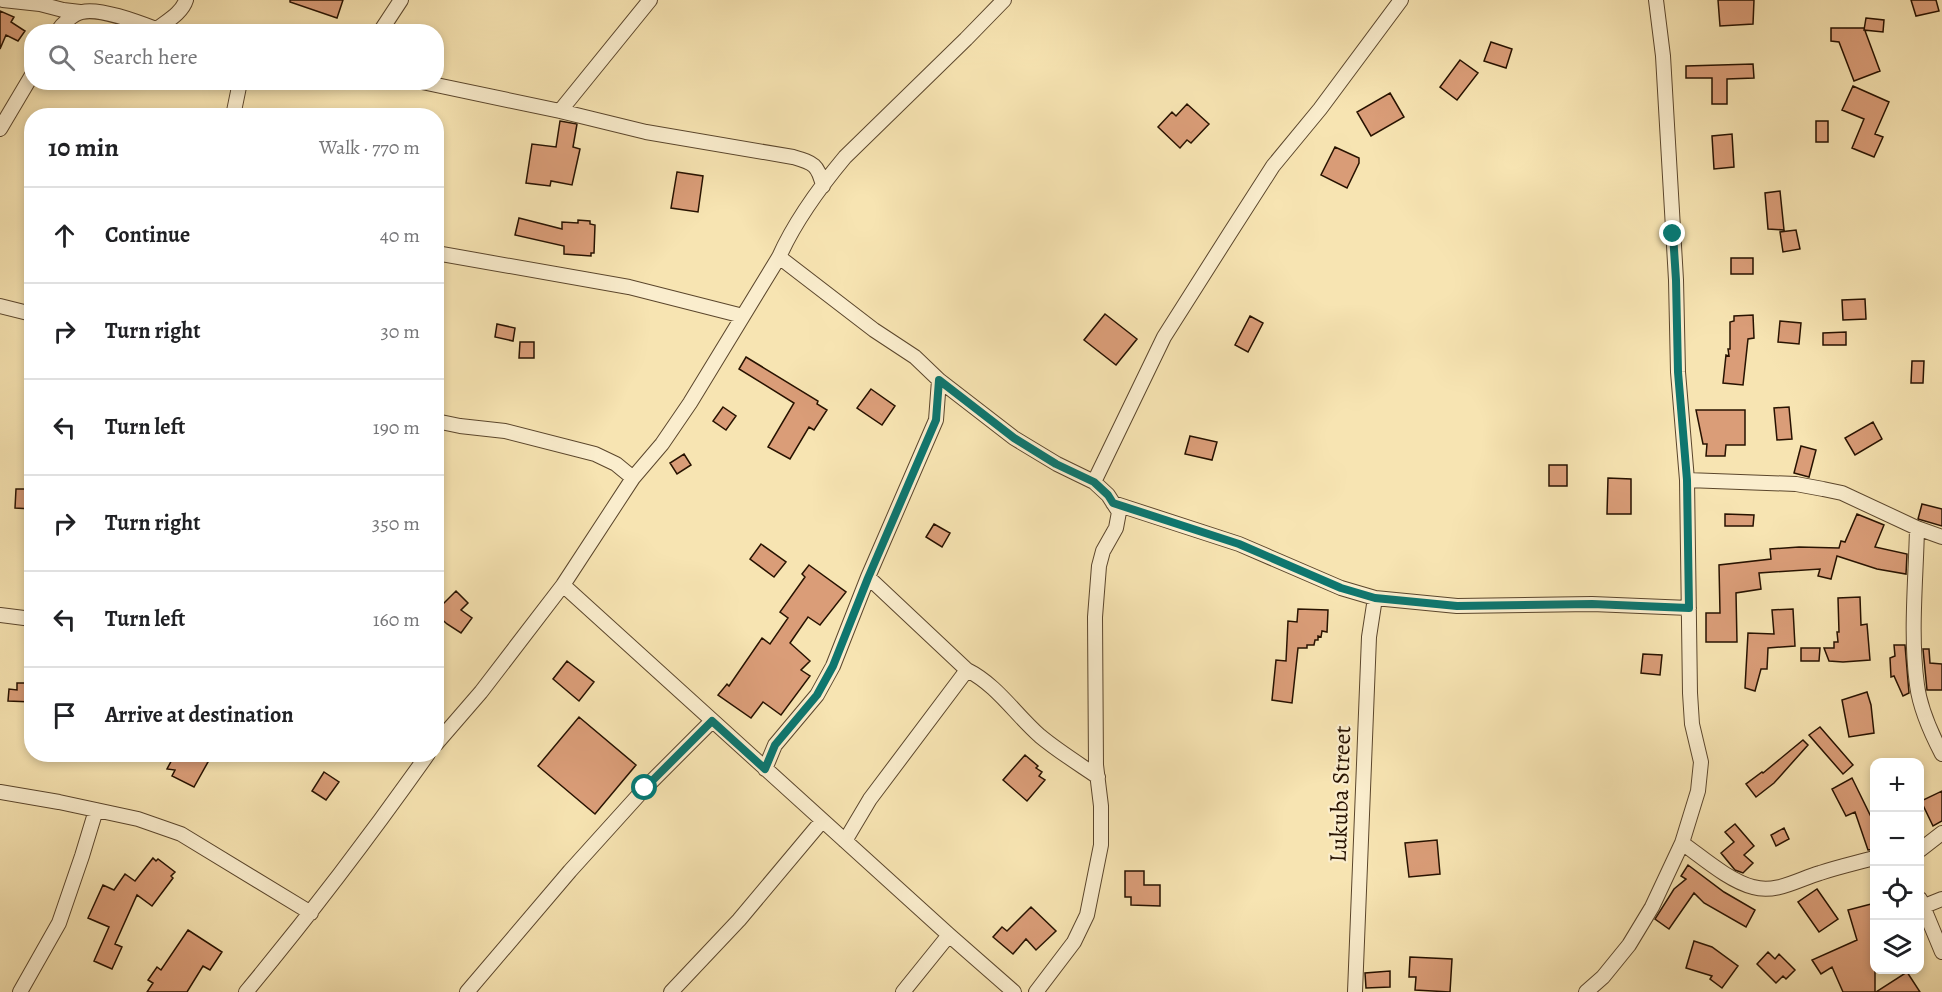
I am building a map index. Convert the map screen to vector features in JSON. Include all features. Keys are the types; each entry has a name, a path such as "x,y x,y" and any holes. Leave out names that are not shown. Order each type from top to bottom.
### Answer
{"street":[{"path":"3,0 40,4 63,10 89,11 141,24"},
{"path":"166,24 185,5 186,0"},
{"path":"385,24 401,0"},
{"path":"560,111 650,0"},
{"path":"1094,482 1164,338 1230,232 1273,166 1354,64 1401,0"},
{"path":"1587,992 1629,945 1652,907 1682,843 1698,791 1701,762 1692,724 1687,480 1677,362 1676,280 1663,56 1656,0"},
{"path":"444,735 481,692 563,585 633,478 662,444 744,316 788,238 822,186 845,157 966,39 997,3"},
{"path":"66,24 80,12"},
{"path":"444,87 646,132 793,156 810,162 818,168 822,186"},
{"path":"0,129 24,88"},
{"path":"235,108 238,90"},
{"path":"810,162 845,157"},
{"path":"444,254 629,287 744,316"},
{"path":"779,257 874,330 915,357 939,380 1014,438 1056,464 1094,482 1108,495 1119,512 1116,528 1103,551 1099,566 1095,616 1096,765 1101,806 1101,845 1087,915 1074,942 1036,992"},
{"path":"0,306 24,312"},
{"path":"765,769 775,745 817,695 833,666 936,420 939,380"},
{"path":"444,423 505,431 595,454 616,464 633,478"},
{"path":"616,464 646,464"},
{"path":"1687,480 1796,484 1842,493 1917,528 1942,537"},
{"path":"1113,503 1239,544 1341,588 1375,598 1457,606 1592,604 1689,608"},
{"path":"1917,528 1914,623 1917,685 1921,703 1942,753"},
{"path":"868,578 967,670 990,684 1042,737 1098,777"},
{"path":"563,585 1014,992"},
{"name":"Lukuba Street","path":"1355,992 1368,637 1375,598"},
{"path":"0,615 24,618"},
{"path":"844,841 870,799 967,670"},
{"path":"488,992 472,987 622,813 712,721"},
{"path":"246,992 374,832 422,762"},
{"path":"0,792 60,801 138,819 181,834 311,913"},
{"path":"20,992 59,923 96,810"},
{"path":"671,992 739,920 822,820"},
{"path":"1924,847 1942,833"},
{"path":"1682,843 1731,877 1753,887 1767,889 1870,859"},
{"path":"1924,902 1942,899"},
{"path":"1924,910 1942,951"},
{"path":"903,992 949,935"}],"building":[{"path":"290,0 343,0 337,18 290,2"},
{"path":"1718,0 1754,0 1753,24 1720,26"},
{"path":"1911,0 1936,0 1939,11 1916,16"},
{"path":"0,11 14,17 11,22 24,32 18,41 6,35 0,49"},
{"path":"1866,18 1884,20 1883,32 1864,30"},
{"path":"1831,28 1864,28 1880,71 1854,81 1839,42 1831,41"},
{"path":"1491,42 1512,49 1506,68 1484,61"},
{"path":"1460,60 1478,73 1457,100 1440,87"},
{"path":"1753,64 1754,78 1727,79 1727,104 1712,104 1712,78 1686,78 1686,66"},
{"path":"1853,86 1889,102 1875,134 1883,137 1874,157 1852,148 1864,119 1842,110"},
{"path":"1390,93 1404,117 1371,136 1357,112"},
{"path":"1187,104 1209,124 1191,143 1187,140 1180,148 1158,127 1172,112 1176,116"},
{"path":"560,121 577,124 573,147 580,149 572,185 551,181 550,186 526,183 532,144 556,147"},
{"path":"1816,121 1828,121 1828,142 1816,142"},
{"path":"1732,134 1734,167 1714,169 1712,136"},
{"path":"1335,147 1359,158 1359,163 1347,188 1321,175"},
{"path":"677,172 703,176 698,212 671,208"},
{"path":"1780,191 1784,230 1768,229 1765,193"},
{"path":"519,218 562,229 562,222 590,221 590,224 595,225 594,253 591,253 591,256 564,254 564,246 515,235"},
{"path":"1796,230 1800,249 1783,252 1780,232"},
{"path":"1731,258 1753,258 1753,274 1731,274"},
{"path":"1865,299 1866,319 1843,320 1842,300"},
{"path":"1105,314 1137,339 1116,365 1084,340"},
{"path":"1753,315 1754,338 1748,339 1743,385 1723,383 1726,355 1729,356 1728,349 1730,349 1730,322 1734,321 1734,316"},
{"path":"1250,316 1263,323 1248,352 1235,345"},
{"path":"1780,321 1801,323 1799,344 1778,342"},
{"path":"497,324 515,328 513,341 495,337"},
{"path":"1846,332 1846,345 1823,345 1823,333"},
{"path":"520,342 534,342 534,358 519,358"},
{"path":"746,357 818,401 817,404 827,410 814,430 809,427 790,459 768,447 794,403 739,369"},
{"path":"1912,361 1924,361 1923,383 1911,383"},
{"path":"871,389 895,406 882,425 857,408"},
{"path":"723,407 736,416 726,430 713,421"},
{"path":"1789,407 1792,439 1777,440 1774,408"},
{"path":"1696,410 1745,410 1745,445 1726,445 1725,456 1706,456 1707,444 1703,444"},
{"path":"1873,422 1882,439 1855,455 1845,438"},
{"path":"1190,436 1217,442 1212,460 1185,454"},
{"path":"1801,446 1816,450 1809,477 1794,473"},
{"path":"684,454 691,465 677,474 670,463"},
{"path":"1549,465 1567,465 1567,486 1549,486"},
{"path":"1608,478 1631,479 1631,514 1607,514"},
{"path":"16,489 24,489 24,509 15,508"},
{"path":"1922,504 1942,509 1942,526 1918,519"},
{"path":"1725,514 1754,515 1753,526 1725,526"},
{"path":"1857,514 1884,525 1875,547 1907,554 1906,574 1877,569 1837,556 1831,579 1818,576 1820,569 1759,573 1761,589 1736,593 1737,642 1706,642 1706,613 1720,613 1719,565 1771,559 1770,549 1839,548 1841,541 1845,542"},
{"path":"934,524 950,533 942,547 926,537"},
{"path":"761,544 786,562 774,577 750,559"},
{"path":"809,565 846,592 820,625 808,617 790,643 810,661 801,670 810,676 781,715 763,702 751,718 718,695 727,684 729,686 762,638 770,644 788,618 780,612 805,577 802,574"},
{"path":"456,591 468,603 461,610 472,618 461,633 444,621 444,603"},
{"path":"1860,597 1861,625 1867,624 1870,660 1829,661 1824,648 1834,648 1834,642 1838,642 1838,598"},
{"path":"1298,609 1328,610 1327,632 1322,631 1321,637 1318,636 1314,645 1298,648 1292,703 1272,700 1276,660 1286,661 1288,621 1297,622"},
{"path":"1793,609 1795,646 1768,648 1767,669 1761,669 1755,691 1745,688 1748,633 1774,634 1772,610"},
{"path":"1894,645 1905,645 1909,693 1903,696 1894,676 1891,677 1890,658 1895,656"},
{"path":"1801,648 1820,648 1819,661 1801,661"},
{"path":"1923,649 1929,649 1930,663 1942,664 1942,690 1927,690"},
{"path":"1643,654 1662,655 1660,675 1641,673"},
{"path":"567,661 594,682 579,701 553,679"},
{"path":"17,683 24,683 24,702 8,701 9,689 17,690"},
{"path":"1867,692 1874,733 1849,737 1842,700"},
{"path":"579,717 636,765 595,814 538,766"},
{"path":"1820,727 1853,765 1843,774 1809,735"},
{"path":"1803,740 1808,745 1774,783 1756,797 1746,784"},
{"path":"1025,755 1038,766 1036,768 1042,772 1039,776 1045,780 1027,801 1003,780"},
{"path":"171,762 208,762 194,787 172,776 175,770 167,769"},
{"path":"324,772 339,782 326,800 312,791"},
{"path":"1852,778 1870,815 1870,850 1868,850 1855,812 1846,816 1832,789"},
{"path":"1942,791 1942,821 1933,826 1924,807 1924,800"},
{"path":"1735,824 1754,846 1744,855 1753,863 1743,873 1735,870 1721,853 1734,842 1725,832"},
{"path":"1784,828 1789,839 1776,846 1771,835"},
{"path":"1437,840 1440,874 1409,877 1405,843"},
{"path":"153,858 156,861 158,859 175,872 171,876 173,878 152,906 137,895 115,944 122,947 112,969 94,961 109,927 88,918 103,885 114,890 125,874 135,881"},
{"path":"1688,865 1724,892 1755,910 1746,927 1704,903 1694,893 1669,929 1655,919 1674,889 1686,879 1681,876"},
{"path":"1125,871 1144,871 1144,885 1160,885 1160,906 1131,905 1131,897 1125,897"},
{"path":"1817,889 1838,919 1819,932 1798,902"},
{"path":"1870,904 1870,974 1875,974 1875,992 1843,992 1832,967 1821,974 1812,960 1857,940 1848,910"},
{"path":"1031,907 1056,931 1036,950 1026,939 1013,954 993,937 1002,927 1007,931"},
{"path":"188,930 222,952 210,970 203,966 187,992 147,992 153,983 148,980 157,967 161,970"},
{"path":"1694,941 1712,947 1738,966 1722,988 1710,979 1712,976 1686,968"},
{"path":"1768,952 1775,959 1779,954 1795,970 1786,979 1783,976 1776,983 1757,964"},
{"path":"1410,957 1452,959 1450,992 1415,990 1416,977 1409,977"},
{"path":"1390,971 1390,987 1366,988 1365,973"},
{"path":"1904,974 1908,974 1920,992 1876,992"}],"route":[{"path":"645,788 712,721 765,769 775,745 817,695 833,666 936,420 939,380 1014,438 1056,464 1094,482 1113,503 1239,544 1341,588 1375,598 1457,606 1592,604 1689,608 1687,480 1676,341 1673,234"}]}
